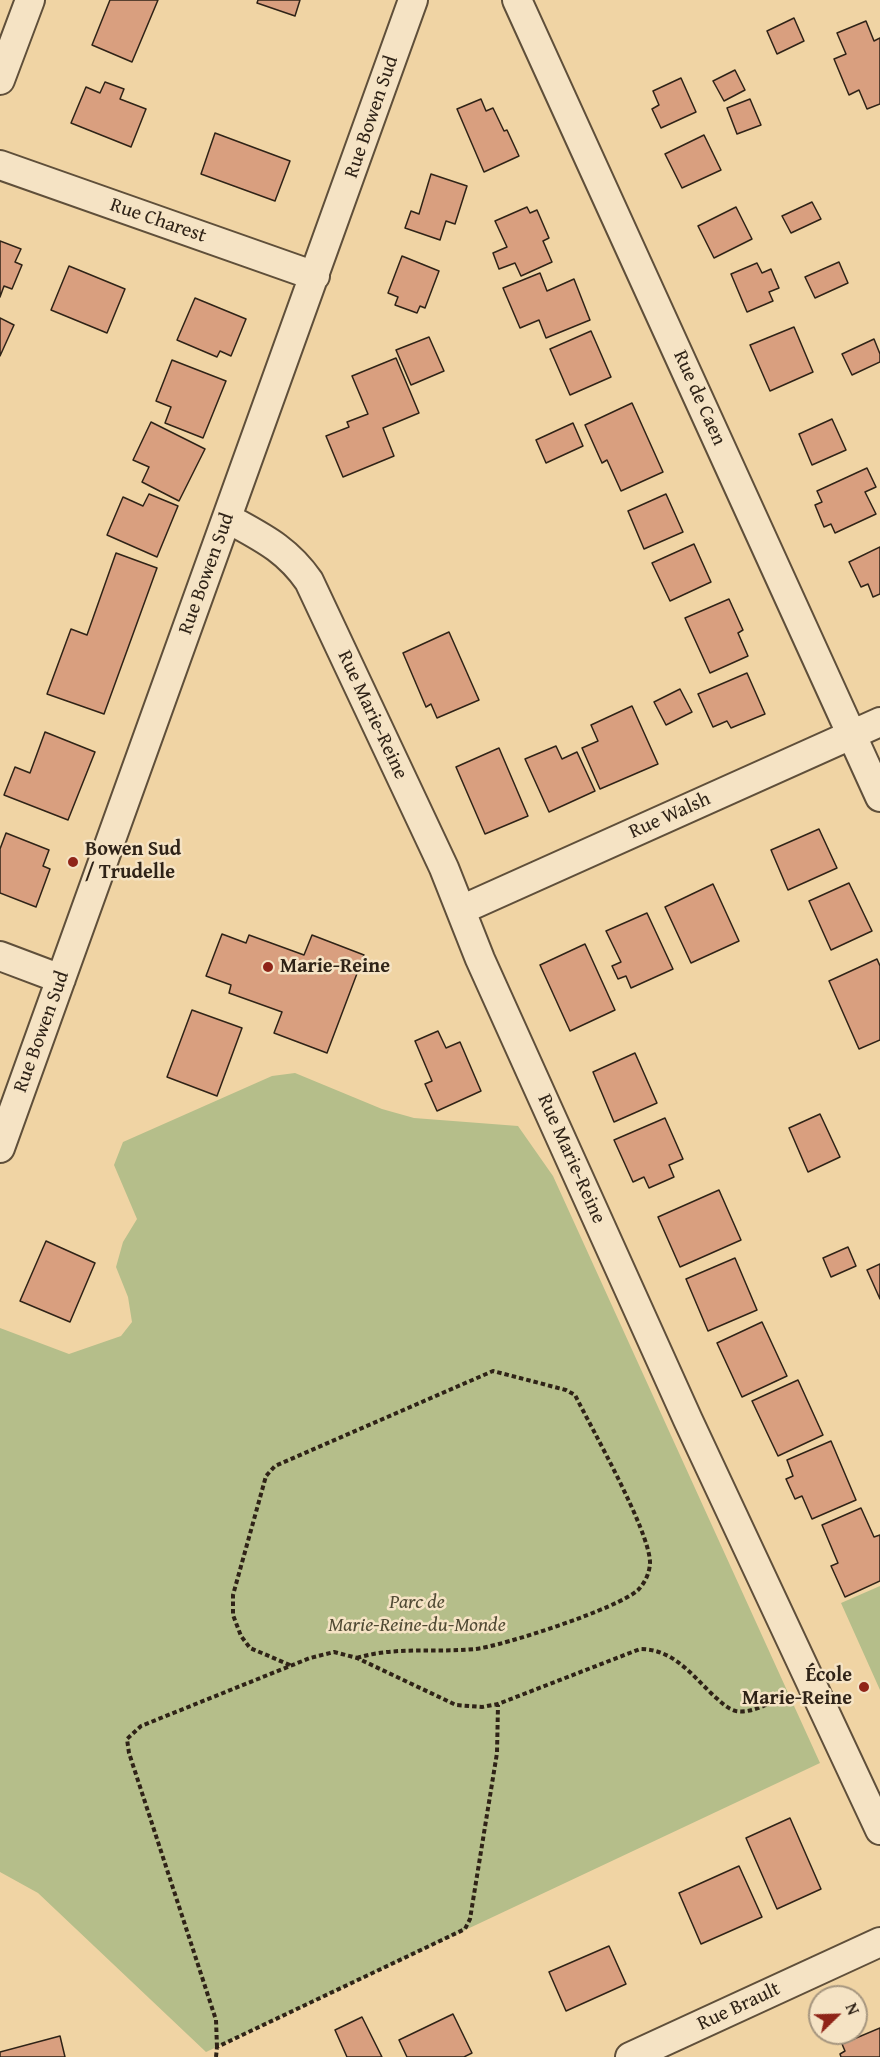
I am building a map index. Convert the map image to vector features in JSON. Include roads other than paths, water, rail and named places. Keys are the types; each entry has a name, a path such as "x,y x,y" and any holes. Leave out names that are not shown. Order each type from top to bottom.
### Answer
{"street":[{"path":"0,80 30,0"},
{"name":"Rue Bowen Sud","path":"0,1148 413,0"},
{"name":"Rue de Caen","path":"517,0 880,797"},
{"name":"Rue Charest","path":"0,165 315,276"},
{"name":"Rue Marie-Reine","path":"227,518 281,549 295,562 309,581 461,910 678,1398 880,1830"},
{"name":"Rue Walsh","path":"461,910 880,722"},
{"path":"0,956 61,979"},
{"name":"Rue Brault","path":"630,2057 880,1942"}],"place":[{"name":"Bowen Sud / Trudelle","path":"73,862"},
{"name":"Marie-Reine","path":"268,967"},
{"name":"École Marie-Reine","path":"864,1687"}],"park label":[{"name":"Parc de Marie-Reine-du-Monde","path":"417,1614"}]}
